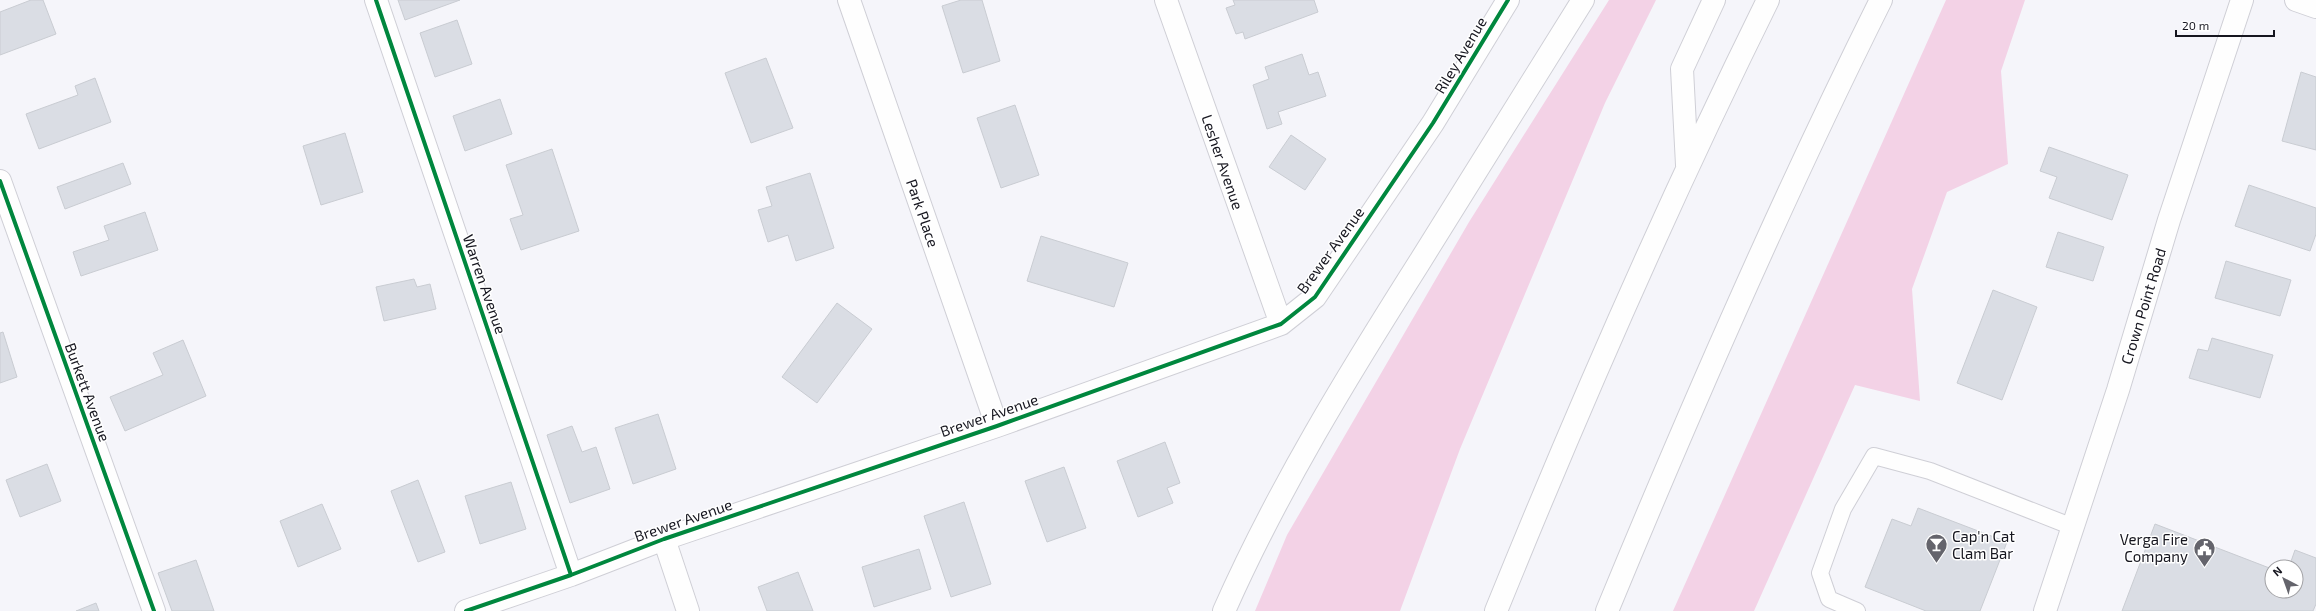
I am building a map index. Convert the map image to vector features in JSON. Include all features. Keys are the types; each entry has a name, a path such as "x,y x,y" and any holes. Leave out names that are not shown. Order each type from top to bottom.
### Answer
{"main road":[{"name":"Warren Avenue","path":"376,0 571,575"},
{"name":"Park Place","path":"849,0 997,426"},
{"name":"Lesher Avenue","path":"1166,0 1281,324"},
{"name":"Riley Avenue","path":"1433,123 1508,0"},
{"path":"1224,611 1276,504 1339,394 1583,0"},
{"path":"1687,166 1682,69 1714,0"},
{"path":"1496,611 1565,442 1687,166 1768,0"},
{"path":"1606,611 1691,407 1844,74 1881,0"},
{"name":"Crown Point Road","path":"2044,611 2118,390 2172,212 2242,0"},
{"path":"2296,0 2316,7"},
{"name":"Brewer Avenue","path":"466,611 571,575 664,539 997,426 1281,324 1315,297 1433,123"},
{"name":"Burkett Avenue","path":"0,181 154,611"},
{"path":"664,539 688,611"}],"lane":[{"path":"1857,611 1829,598 1820,573 1843,509 1874,456 1930,472 2016,503 2073,527"}],"shaded area":[{"path":"1609,0 1656,0 1605,103 1460,449 1400,611 1255,611 1287,535 1469,222"},
{"path":"1946,0 2025,0 2001,71 2008,164 1947,192 1912,289 1920,401 1855,385 1754,611 1673,611"}],"building":[{"path":"31,0 43,0 56,34 0,55 0,12"},
{"path":"398,0 460,0 405,20"},
{"path":"961,0 982,0 1000,61 963,73 942,6"},
{"path":"1233,0 1314,0 1318,12 1245,39 1243,32 1236,34 1226,8 1235,5"},
{"path":"457,20 472,64 435,77 420,33"},
{"path":"1302,54 1309,75 1318,72 1326,96 1278,112 1282,124 1267,129 1253,85 1269,79 1265,67"},
{"path":"766,58 793,128 751,143 725,73"},
{"path":"2301,72 2316,77 2316,150 2282,141"},
{"path":"95,78 111,122 39,149 26,114 78,95 75,86"},
{"path":"500,99 512,134 465,151 453,116"},
{"path":"1015,105 1039,175 1001,188 977,118"},
{"path":"345,133 363,192 321,205 303,146"},
{"path":"1291,135 1326,159 1305,190 1269,167"},
{"path":"2049,147 2128,175 2112,220 2049,198 2057,177 2040,171"},
{"path":"552,149 579,231 521,250 510,219 523,215 506,165"},
{"path":"123,163 131,184 65,209 57,187"},
{"path":"810,173 834,248 796,261 788,235 768,242 758,210 772,206 766,187"},
{"path":"2249,185 2316,208 2316,234 2310,251 2235,226"},
{"path":"145,212 158,250 81,276 73,252 109,240 104,226"},
{"path":"2058,232 2104,247 2093,281 2046,267"},
{"path":"1041,236 1128,263 1114,307 1027,281"},
{"path":"2226,261 2291,280 2280,316 2215,298"},
{"path":"414,279 417,287 430,284 436,309 384,321 376,287"},
{"path":"1993,290 2037,307 2002,400 1957,383"},
{"path":"837,303 872,329 817,403 782,377"},
{"path":"3,332 17,377 0,383 0,333"},
{"path":"2212,338 2273,355 2260,398 2189,378 2198,349 2208,351"},
{"path":"183,340 206,396 125,431 110,397 163,375 153,353"},
{"path":"658,414 676,469 633,484 615,428"},
{"path":"572,426 582,452 596,447 610,489 570,503 547,435"},
{"path":"1165,442 1180,483 1167,488 1173,503 1138,517 1117,461"},
{"path":"47,464 61,501 20,517 6,480"},
{"path":"1064,467 1086,528 1047,542 1025,481"},
{"path":"418,480 445,552 418,562 391,491"},
{"path":"511,482 526,529 480,544 465,496"},
{"path":"964,502 991,584 951,597 924,516"},
{"path":"322,504 341,549 298,567 280,521"},
{"name":"Cap'n Cat Clam Bar","path":"1918,508 2007,542 1980,611 1926,611 1865,587 1892,519 1911,526"},
{"name":"Verga Fire Company","path":"2155,524 2264,566 2264,599 2304,599 2304,559 2292,559 2295,550 2316,558 2316,604 2313,611 2122,611"},
{"path":"919,549 931,589 874,607 862,567"},
{"path":"196,560 214,611 172,611 158,573"},
{"path":"798,572 813,611 767,611 758,587"},
{"path":"96,603 99,611 76,611"}],"cycle path":[{"path":"376,0 571,575"},
{"path":"466,611 571,575 664,539 997,426 1281,324 1315,297 1433,123 1508,0"},
{"path":"0,181 154,611"}],"place":[{"name":"Cap'n Cat Clam Bar","path":"1936,564"},
{"name":"Verga Fire Company","path":"2204,568"}]}
